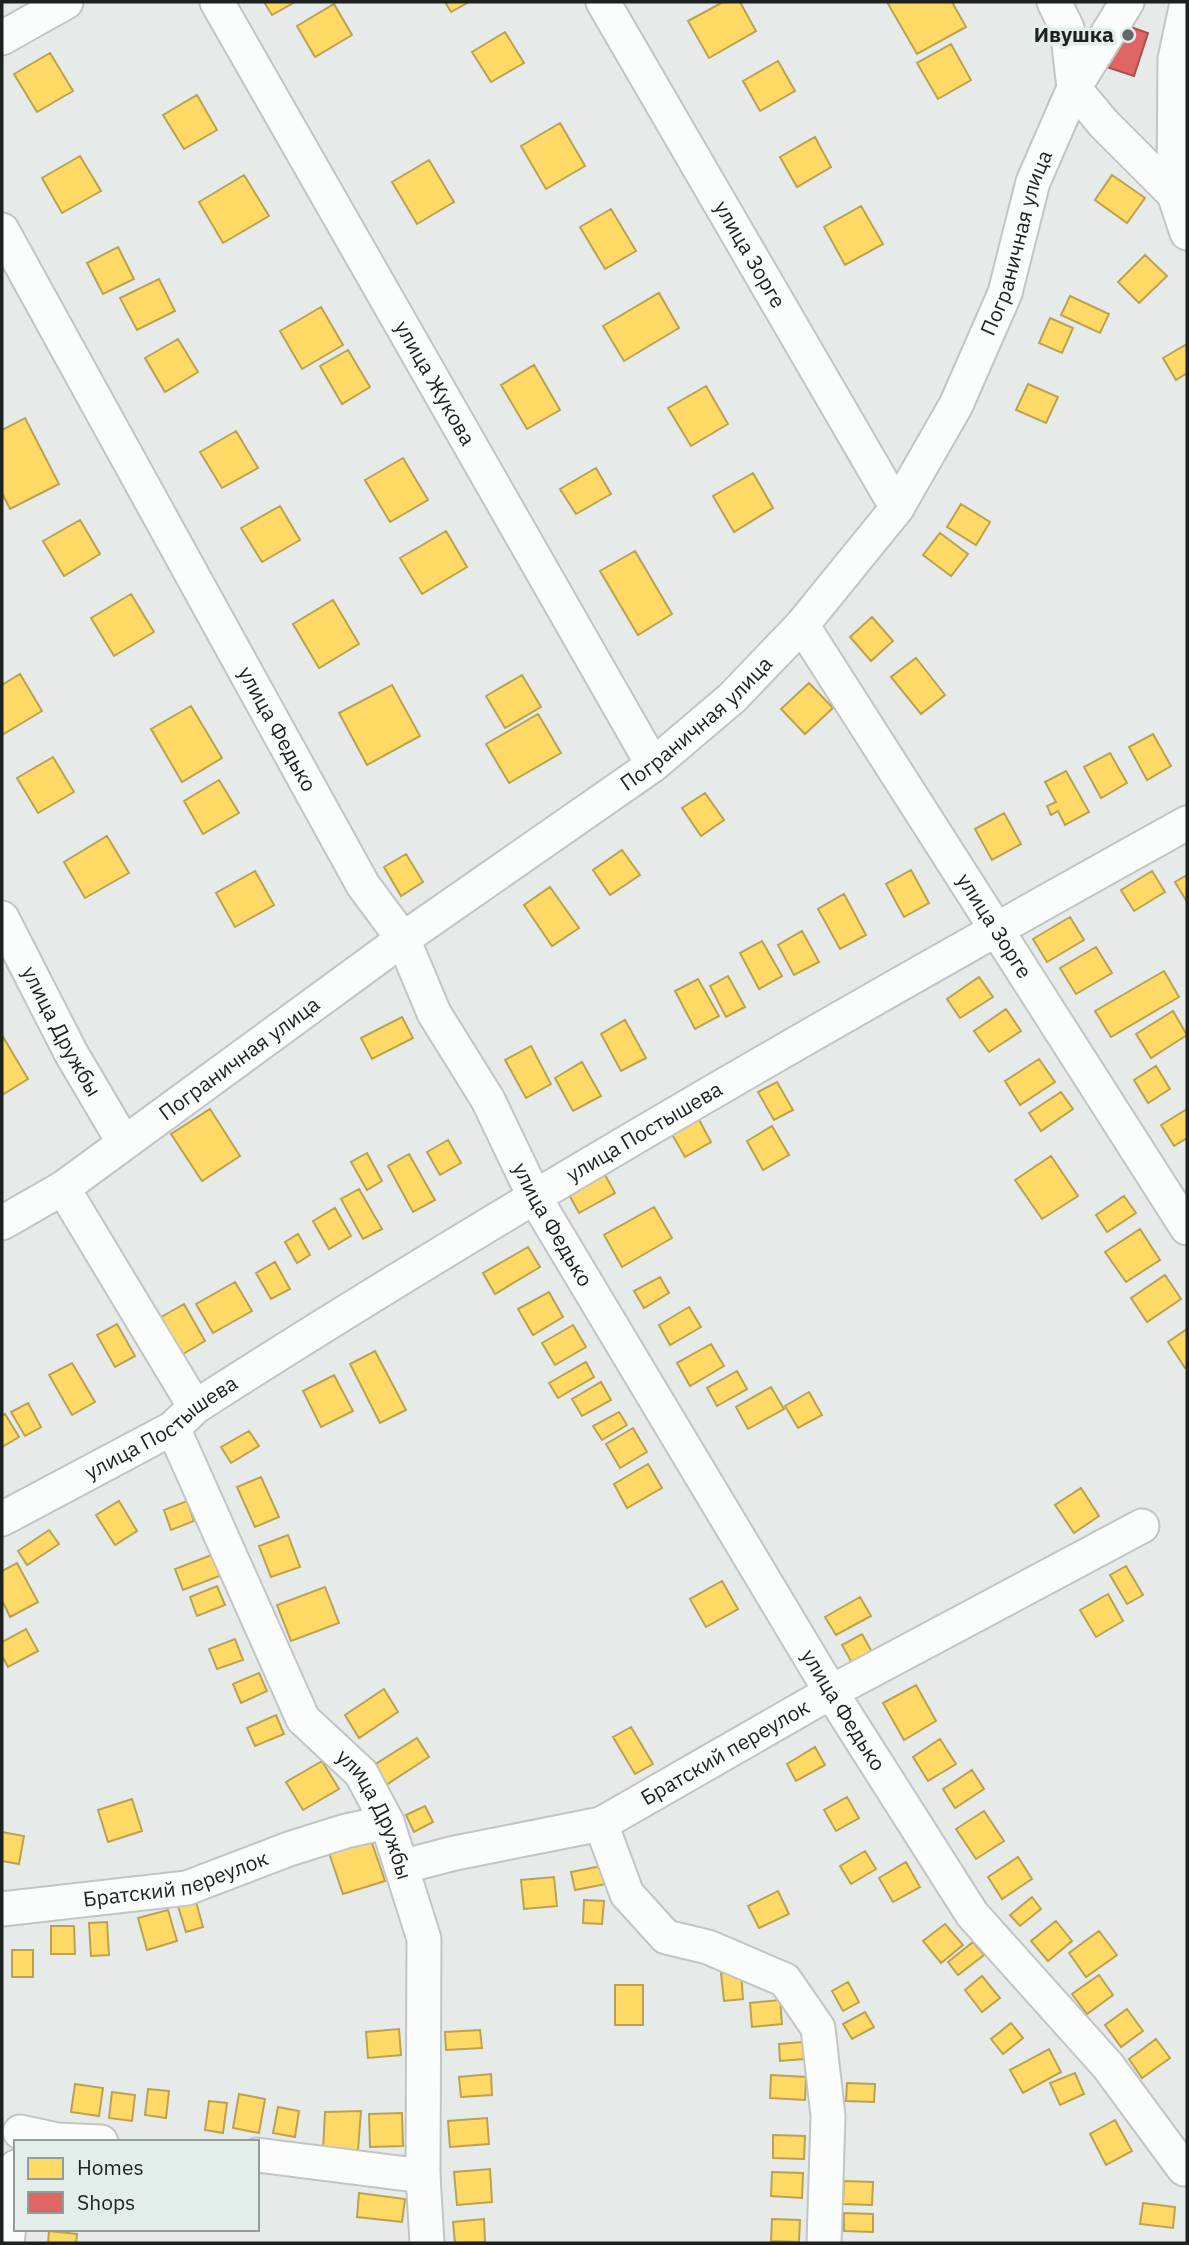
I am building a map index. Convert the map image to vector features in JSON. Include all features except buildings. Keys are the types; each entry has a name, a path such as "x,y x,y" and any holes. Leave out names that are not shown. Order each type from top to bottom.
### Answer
{"street":[{"path":"2,38 66,2"},
{"name":"улица Жукова","path":"217,2 653,765"},
{"name":"улица Зорге","path":"603,2 897,508"},
{"path":"1054,2 1067,28 1074,88 1104,124 1174,194"},
{"name":"Пограничная улица","path":"2,1223 63,1188 403,939 653,765 732,698 802,625 897,508 956,405 1004,293 1033,182 1074,88 1127,2"},
{"path":"1187,2 1175,60 1174,194 1187,233"},
{"name":"улица Федько","path":"2,230 363,885 403,939 435,1013 488,1100 535,1198 831,1692 972,1914 1108,2066 1186,2172"},
{"name":"улица Зорге","path":"802,625 998,928 1187,1228"},
{"name":"улица Постышева","path":"2,1519 184,1417 394,1280 998,928 1187,823"},
{"name":"улица Дружбы","path":"2,918 71,1054 124,1143"},
{"name":"улица Дружбы","path":"63,1188 184,1417 303,1719 361,1773 387,1822 424,1939 423,2176 427,2243"},
{"name":"Братский переулок","path":"401,1867 455,1853 601,1824 831,1692 1142,1526"},
{"name":"Братский переулок","path":"2,1909 187,1888 289,1849 346,1831 387,1822"},
{"path":"601,1824 627,1894 666,1937 708,1947 785,1980 818,2028 828,2116 824,2243"},
{"path":"13,2133 57,2140"},
{"path":"259,2155 423,2176"},
{"path":"7,2243 14,2184"}],"place":[{"name":"Ивушка","path":"1128,35"}]}
